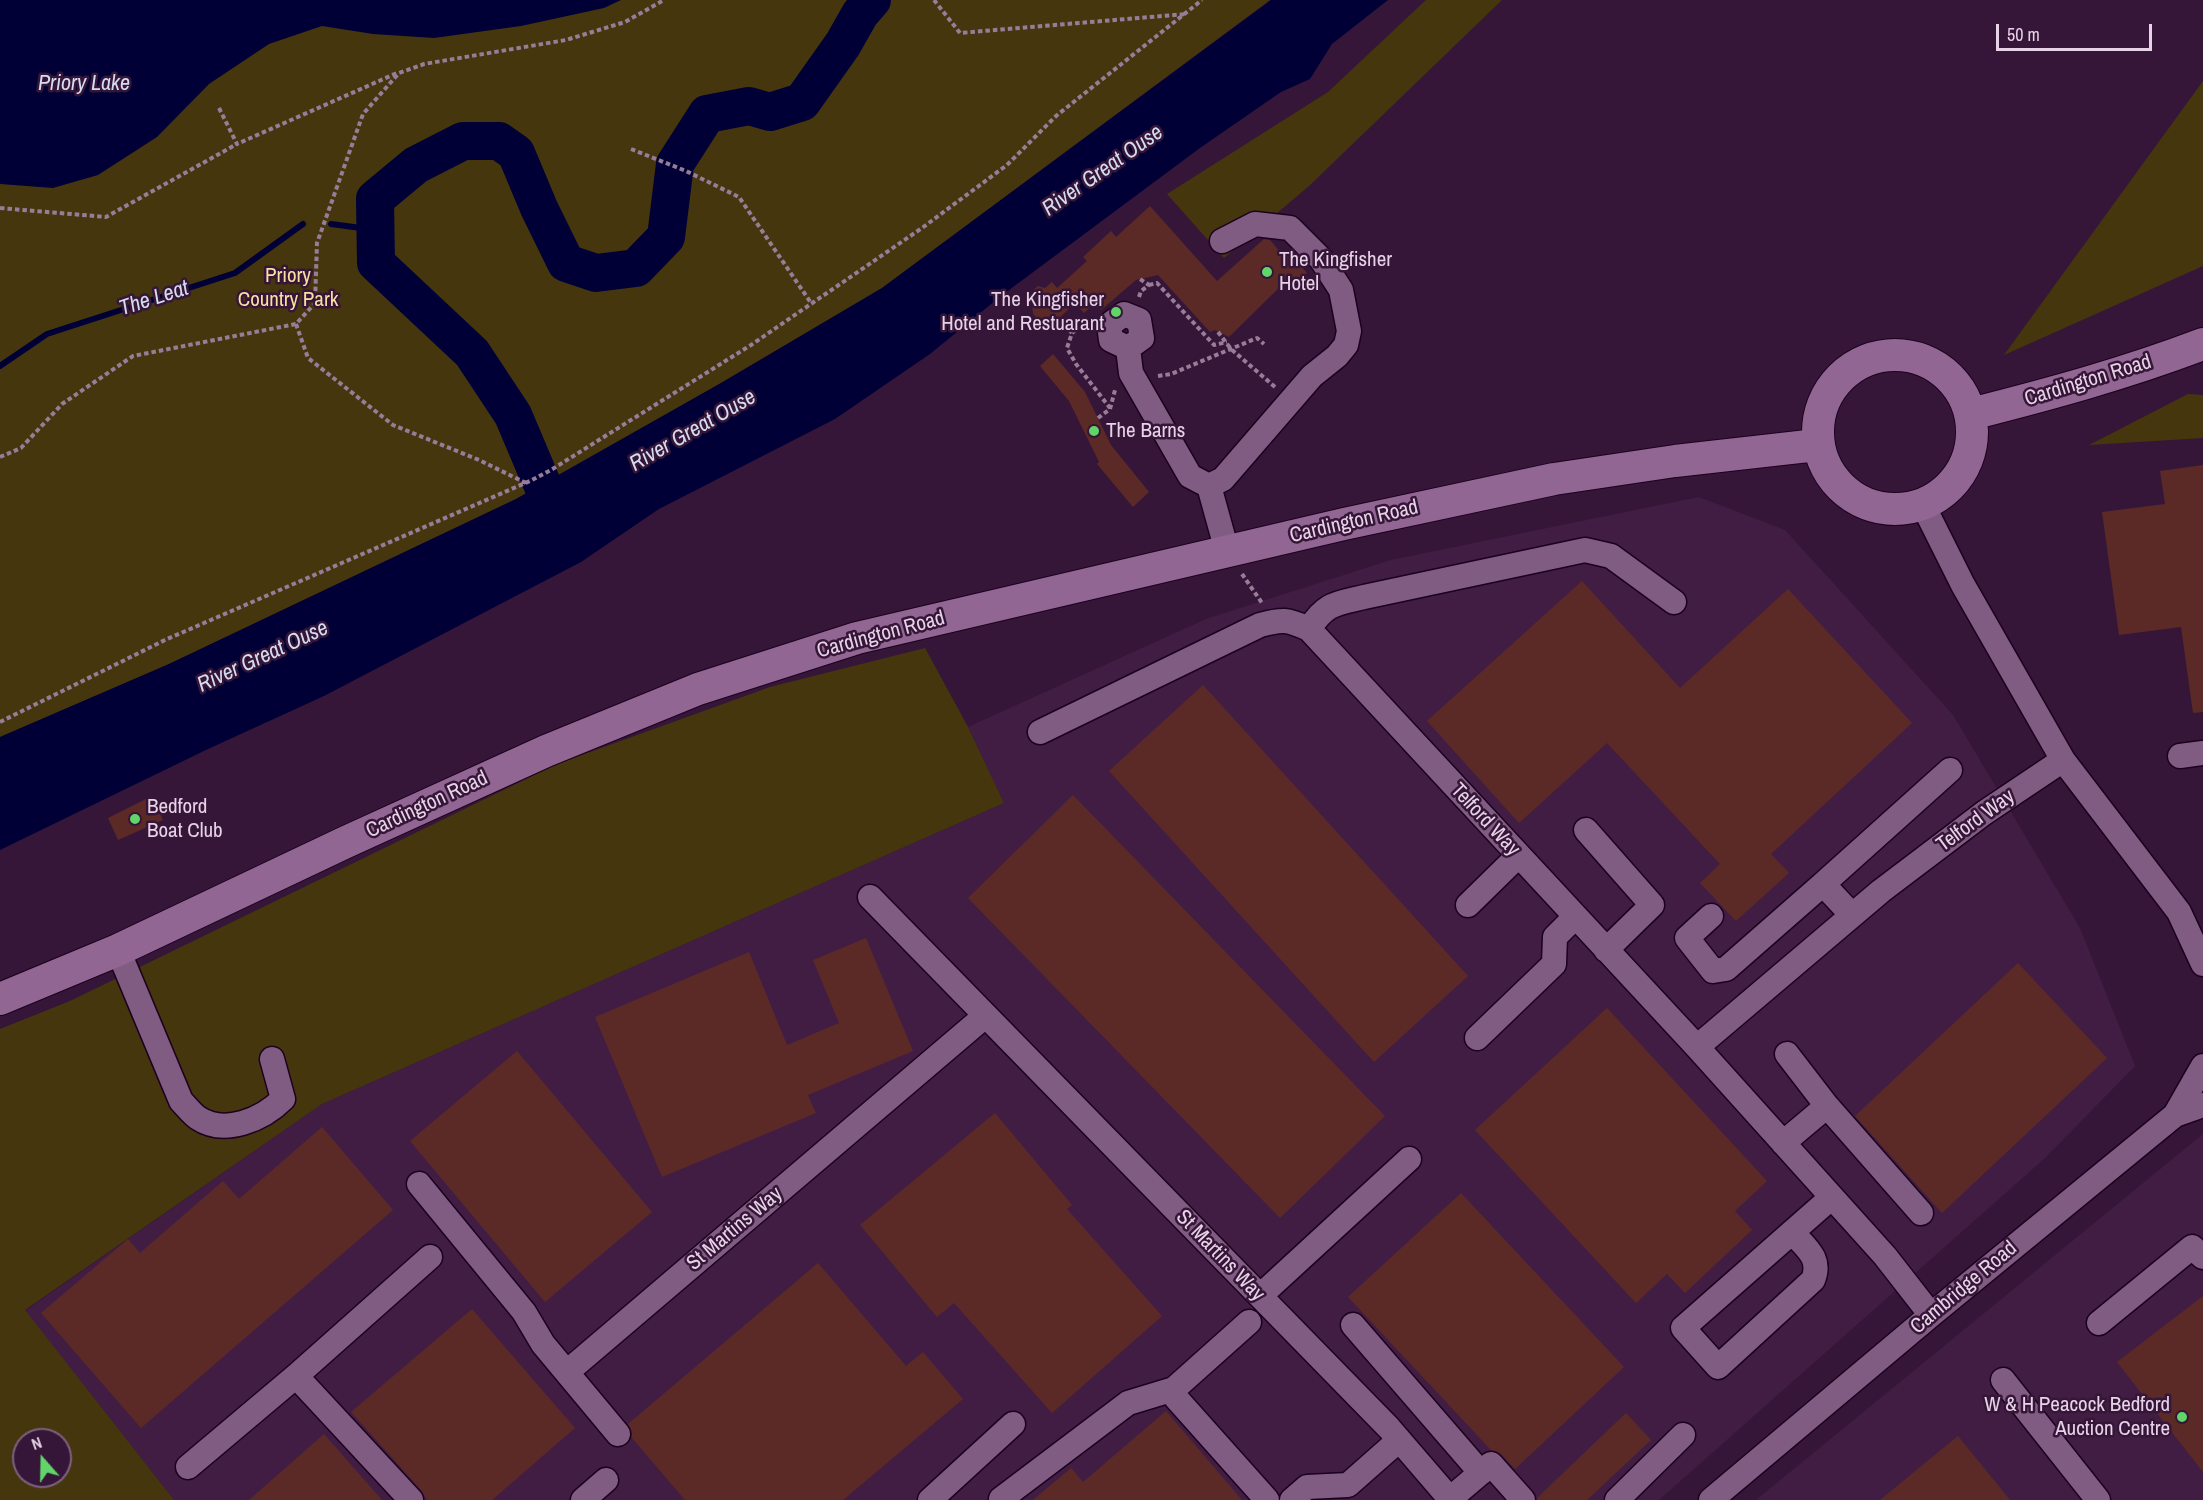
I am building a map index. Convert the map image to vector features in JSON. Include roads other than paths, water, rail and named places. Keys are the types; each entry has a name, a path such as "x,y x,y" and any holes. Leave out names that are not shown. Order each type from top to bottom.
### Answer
{"main road":[{"name":"Cardington Road","path":"1971,414 2068,390 2147,365 2203,344"},
{"path":"1910,354 1939,367 1960,388 1971,414 1972,443 1964,469 1943,493 1923,505 1893,510 1862,503 1832,479 1817,445 1820,407 1839,376 1871,356 1910,354"},
{"name":"Cardington Road","path":"0,999 118,950 346,842 546,751 698,689 857,638 1344,524 1554,479 1675,461 1817,445"}],"street":[{"path":"1209,486 1223,479 1312,376 1337,356 1346,345 1349,331 1341,290 1321,259 1290,228 1255,224 1222,241"},
{"path":"1128,354 1131,373 1190,476 1209,486 1227,551"},
{"path":"1923,505 1963,585 2063,760 2179,912 2203,964"},
{"path":"1040,732 1267,623 1290,621 1309,629 1319,613 1329,606 1585,550 1611,556 1674,602"},
{"name":"Telford Way","path":"1309,629 1697,1047 1885,1256 1931,1315"},
{"name":"Telford Way","path":"1697,1047 1881,891 1984,813 2063,760"},
{"path":"1711,916 1687,938 1713,971 1726,969 1950,770"},
{"path":"1586,830 1652,905 1606,950"},
{"path":"1468,905 1518,856"},
{"path":"1823,884 1852,915"},
{"name":"St Martins Way","path":"870,897 1399,1440 1450,1499"},
{"path":"2179,912 2203,926"},
{"path":"1477,1038 1554,964 1555,937 1575,917"},
{"path":"118,950 181,1101 198,1118 221,1126 246,1122 270,1111 283,1099 272,1059"},
{"name":"St Martins Way","path":"567,1372 985,1016"},
{"path":"1787,1054 1827,1106 1921,1213"},
{"name":"Cambridge Road","path":"1712,1500 1931,1315 2175,1115 2203,1066"},
{"path":"2175,1115 2203,1105"},
{"path":"1783,1143 1827,1106"},
{"path":"1260,1296 1409,1159"},
{"path":"419,1184 524,1312 543,1344 618,1434"},
{"path":"1792,1232 1816,1261 1817,1271 1813,1280 1718,1367 1683,1328 1792,1232 1832,1197"},
{"path":"2099,1323 2192,1247 2203,1257"},
{"path":"188,1467 296,1377 430,1257"},
{"path":"1001,1499 1128,1403 1174,1389 1249,1322"},
{"path":"1353,1325 1481,1473"},
{"path":"296,1377 411,1500"},
{"path":"2003,1380 2098,1500"},
{"path":"1174,1389 1176,1398 1267,1500"},
{"path":"930,1500 1013,1424"},
{"path":"1617,1500 1683,1435"},
{"path":"1292,1500 1307,1487 1348,1485 1399,1440"},
{"path":"1450,1499 1491,1464 1523,1500"},
{"path":"587,1499 606,1480"}],"water":[{"name":"Priory Lake","path":"0,0 621,0 604,8 521,26 434,38 373,34 322,26 269,44 209,84 157,137 98,175 53,188 0,184"},
{"name":"River Great Ouse","path":"1271,0 1388,0 1332,44 1310,79 1281,92 1200,148 1001,296 930,354 835,419 659,509 581,562 324,696 208,749 0,850 0,737 169,664 516,499 721,383 882,288"}],"waterway":[{"path":"554,512 513,415 472,353 376,263 375,199 416,165 463,141 499,141 516,153 539,208 566,263 596,273 636,268 666,237 675,164 707,114 749,106 770,112 802,102 843,44 860,14 872,0"},
{"name":"The Leat","path":"0,366 47,334 235,273 303,224"},
{"path":"331,224 376,230"}],"place":[{"name":"The Kingfisher Hotel","path":"1267,272"},
{"name":"The Kingfisher Hotel and Restuarant","path":"1116,312"},
{"name":"The Barns","path":"1094,431"},
{"name":"Bedford Boat Club","path":"135,819"},
{"name":"W & H Peacock Bedford Auction Centre","path":"2182,1417"}],"park label":[{"name":"Priory Country Park","path":"288,288"}]}
